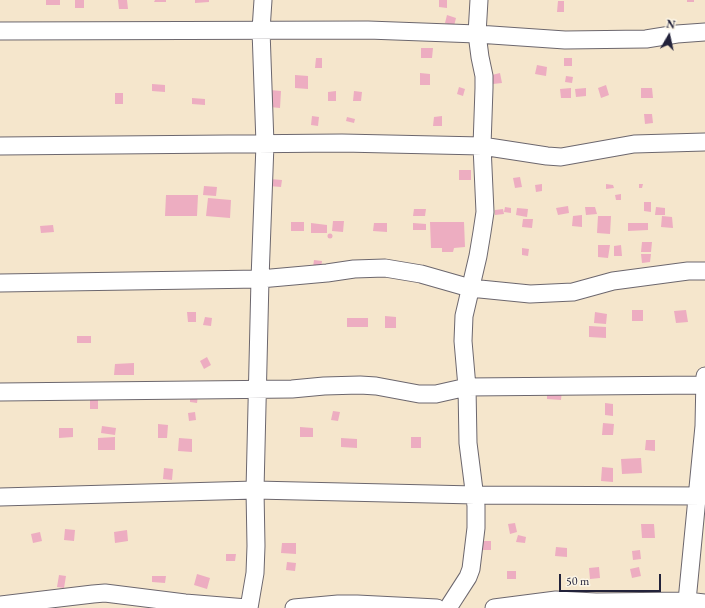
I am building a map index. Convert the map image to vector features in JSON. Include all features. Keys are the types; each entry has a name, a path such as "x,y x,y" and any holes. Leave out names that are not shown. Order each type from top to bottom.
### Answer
{"street":[{"path":"0,605 105,593 184,606 248,608 255,573 256,546 255,490 265,144 261,30 262,0"},
{"path":"448,608 468,577 471,569 476,528 476,506 468,443 467,387 463,341 464,316 482,232 484,212 482,146 484,76 477,34 479,0"},
{"path":"0,31 368,30 477,34 565,40 646,39 677,34 705,32"},
{"path":"0,146 342,143 482,146 561,157 634,144 705,142"},
{"path":"0,283 260,279 354,269 385,268 421,274 470,288 530,294 573,292 613,281 705,271"},
{"path":"0,392 292,389 360,385 376,386 419,394 436,394 467,387 705,382 701,496 687,601"},
{"path":"0,497 255,490 474,495 701,496"},
{"path":"494,608 556,600 596,605 687,601 705,603"},
{"path":"294,608 338,604 437,608"}],"building":[{"path":"46,0 60,0 60,5 46,5"},
{"path":"75,0 84,0 84,8 75,8"},
{"path":"118,0 127,0 128,9 119,9"},
{"path":"155,0 166,0 166,2 154,2"},
{"path":"195,0 209,0 209,2 195,3"},
{"path":"439,0 447,0 447,8 439,7"},
{"path":"687,0 694,0 694,2 687,2"},
{"path":"558,1 564,1 564,12 557,12"},
{"path":"447,15 456,18 454,26 445,23"},
{"path":"421,48 433,48 432,58 421,58"},
{"path":"316,58 322,58 322,68 315,68"},
{"path":"564,58 572,58 572,66 564,66"},
{"path":"537,65 547,67 546,76 535,74"},
{"path":"420,73 430,74 430,85 420,85"},
{"path":"500,73 502,83 493,84 492,75"},
{"path":"295,75 308,76 308,89 295,88"},
{"path":"566,76 573,77 572,83 565,82"},
{"path":"152,84 165,85 165,92 152,91"},
{"path":"606,85 609,95 601,98 598,88"},
{"path":"459,87 465,89 463,96 457,94"},
{"path":"571,88 571,98 561,98 560,89"},
{"path":"586,88 586,96 576,97 575,89"},
{"path":"641,88 652,88 653,98 641,98"},
{"path":"270,90 281,91 280,108 270,107"},
{"path":"336,91 336,101 328,101 328,92"},
{"path":"354,91 362,92 361,101 353,101"},
{"path":"115,93 123,93 123,104 115,104"},
{"path":"192,98 205,99 205,105 192,104"},
{"path":"644,114 652,114 653,123 645,124"},
{"path":"312,116 319,117 318,126 311,125"},
{"path":"442,116 442,126 433,126 434,117"},
{"path":"347,117 355,119 354,123 346,121"},
{"path":"459,170 471,170 471,180 459,180"},
{"path":"520,177 522,187 515,188 513,178"},
{"path":"270,179 282,180 281,187 269,186"},
{"path":"542,184 542,191 536,192 535,185"},
{"path":"606,184 613,185 614,188 606,189"},
{"path":"639,184 643,184 642,188 639,188"},
{"path":"204,186 217,187 216,196 203,195"},
{"path":"621,194 621,200 616,200 615,195"},
{"path":"166,195 198,195 197,216 165,216"},
{"path":"208,198 231,200 230,218 206,216"},
{"path":"644,202 651,202 651,212 644,211"},
{"path":"568,206 569,213 558,215 556,208"},
{"path":"505,207 511,208 511,213 504,212"},
{"path":"585,207 595,207 597,214 586,215"},
{"path":"656,207 665,208 665,215 655,215"},
{"path":"517,208 528,209 527,217 516,215"},
{"path":"414,209 426,209 425,216 413,216"},
{"path":"503,209 504,214 495,215 495,210"},
{"path":"582,215 582,227 572,226 573,216"},
{"path":"598,216 611,216 610,234 597,233"},
{"path":"662,216 672,217 673,228 661,227"},
{"path":"523,219 533,219 532,228 522,227"},
{"path":"333,221 344,221 343,232 332,231"},
{"path":"291,222 304,222 304,231 291,231"},
{"path":"430,222 464,222 465,247 454,248 453,252 442,252 442,248 431,248"},
{"path":"311,223 327,225 327,233 311,233"},
{"path":"374,223 387,223 387,232 373,231"},
{"path":"413,223 426,224 426,230 413,230"},
{"path":"628,223 648,223 648,230 628,231"},
{"path":"53,225 54,232 41,233 40,226"},
{"path":"328,234 332,234 332,238 328,238"},
{"path":"642,242 652,242 651,252 641,252"},
{"path":"598,245 610,245 608,258 598,257"},
{"path":"621,245 622,256 614,256 614,246"},
{"path":"522,248 529,249 528,256 522,255"},
{"path":"641,254 651,254 650,262 642,263"},
{"path":"314,260 322,261 321,268 313,267"},
{"path":"632,310 643,310 643,321 632,321"},
{"path":"686,310 688,322 676,323 674,311"},
{"path":"187,312 196,312 196,322 188,322"},
{"path":"595,312 607,314 606,324 594,323"},
{"path":"385,316 396,317 396,328 385,328"},
{"path":"205,317 212,318 211,326 203,325"},
{"path":"347,318 368,318 368,327 347,327"},
{"path":"589,326 606,327 606,338 589,337"},
{"path":"77,336 91,336 91,343 77,343"},
{"path":"207,357 211,365 204,369 200,361"},
{"path":"134,363 134,375 114,375 115,364"},
{"path":"547,390 562,390 561,400 547,399"},
{"path":"190,394 198,395 197,403 190,402"},
{"path":"90,400 98,400 98,409 90,409"},
{"path":"605,403 613,404 613,416 605,415"},
{"path":"333,411 340,412 338,421 331,420"},
{"path":"195,412 196,420 189,421 188,413"},
{"path":"603,423 614,424 613,435 602,435"},
{"path":"158,424 168,425 167,438 158,438"},
{"path":"102,426 116,428 115,435 101,433"},
{"path":"300,427 313,428 313,437 300,437"},
{"path":"59,428 73,428 73,437 59,438"},
{"path":"115,437 115,450 98,450 98,438"},
{"path":"411,437 421,437 421,448 411,448"},
{"path":"179,438 192,439 192,452 178,451"},
{"path":"341,438 357,439 357,448 341,447"},
{"path":"646,440 655,440 655,451 645,450"},
{"path":"641,458 642,473 622,474 621,459"},
{"path":"602,467 613,468 613,482 601,481"},
{"path":"164,468 173,469 172,480 163,479"},
{"path":"515,523 517,532 510,534 508,524"},
{"path":"641,524 654,524 655,538 642,538"},
{"path":"65,529 75,530 74,541 64,540"},
{"path":"127,530 128,541 115,543 114,532"},
{"path":"40,532 42,541 33,543 31,534"},
{"path":"518,535 526,537 525,543 516,542"},
{"path":"479,541 491,541 491,550 479,550"},
{"path":"282,543 296,543 296,554 281,553"},
{"path":"556,547 567,548 567,557 555,556"},
{"path":"640,550 641,559 633,560 632,551"},
{"path":"226,554 236,554 235,561 226,561"},
{"path":"287,562 296,563 295,571 286,570"},
{"path":"599,567 600,578 590,579 589,568"},
{"path":"639,567 641,576 632,578 630,569"},
{"path":"507,571 516,571 516,579 507,579"},
{"path":"197,574 210,578 207,589 194,585"},
{"path":"59,575 66,576 64,588 57,587"},
{"path":"152,576 166,576 165,583 152,582"}]}
